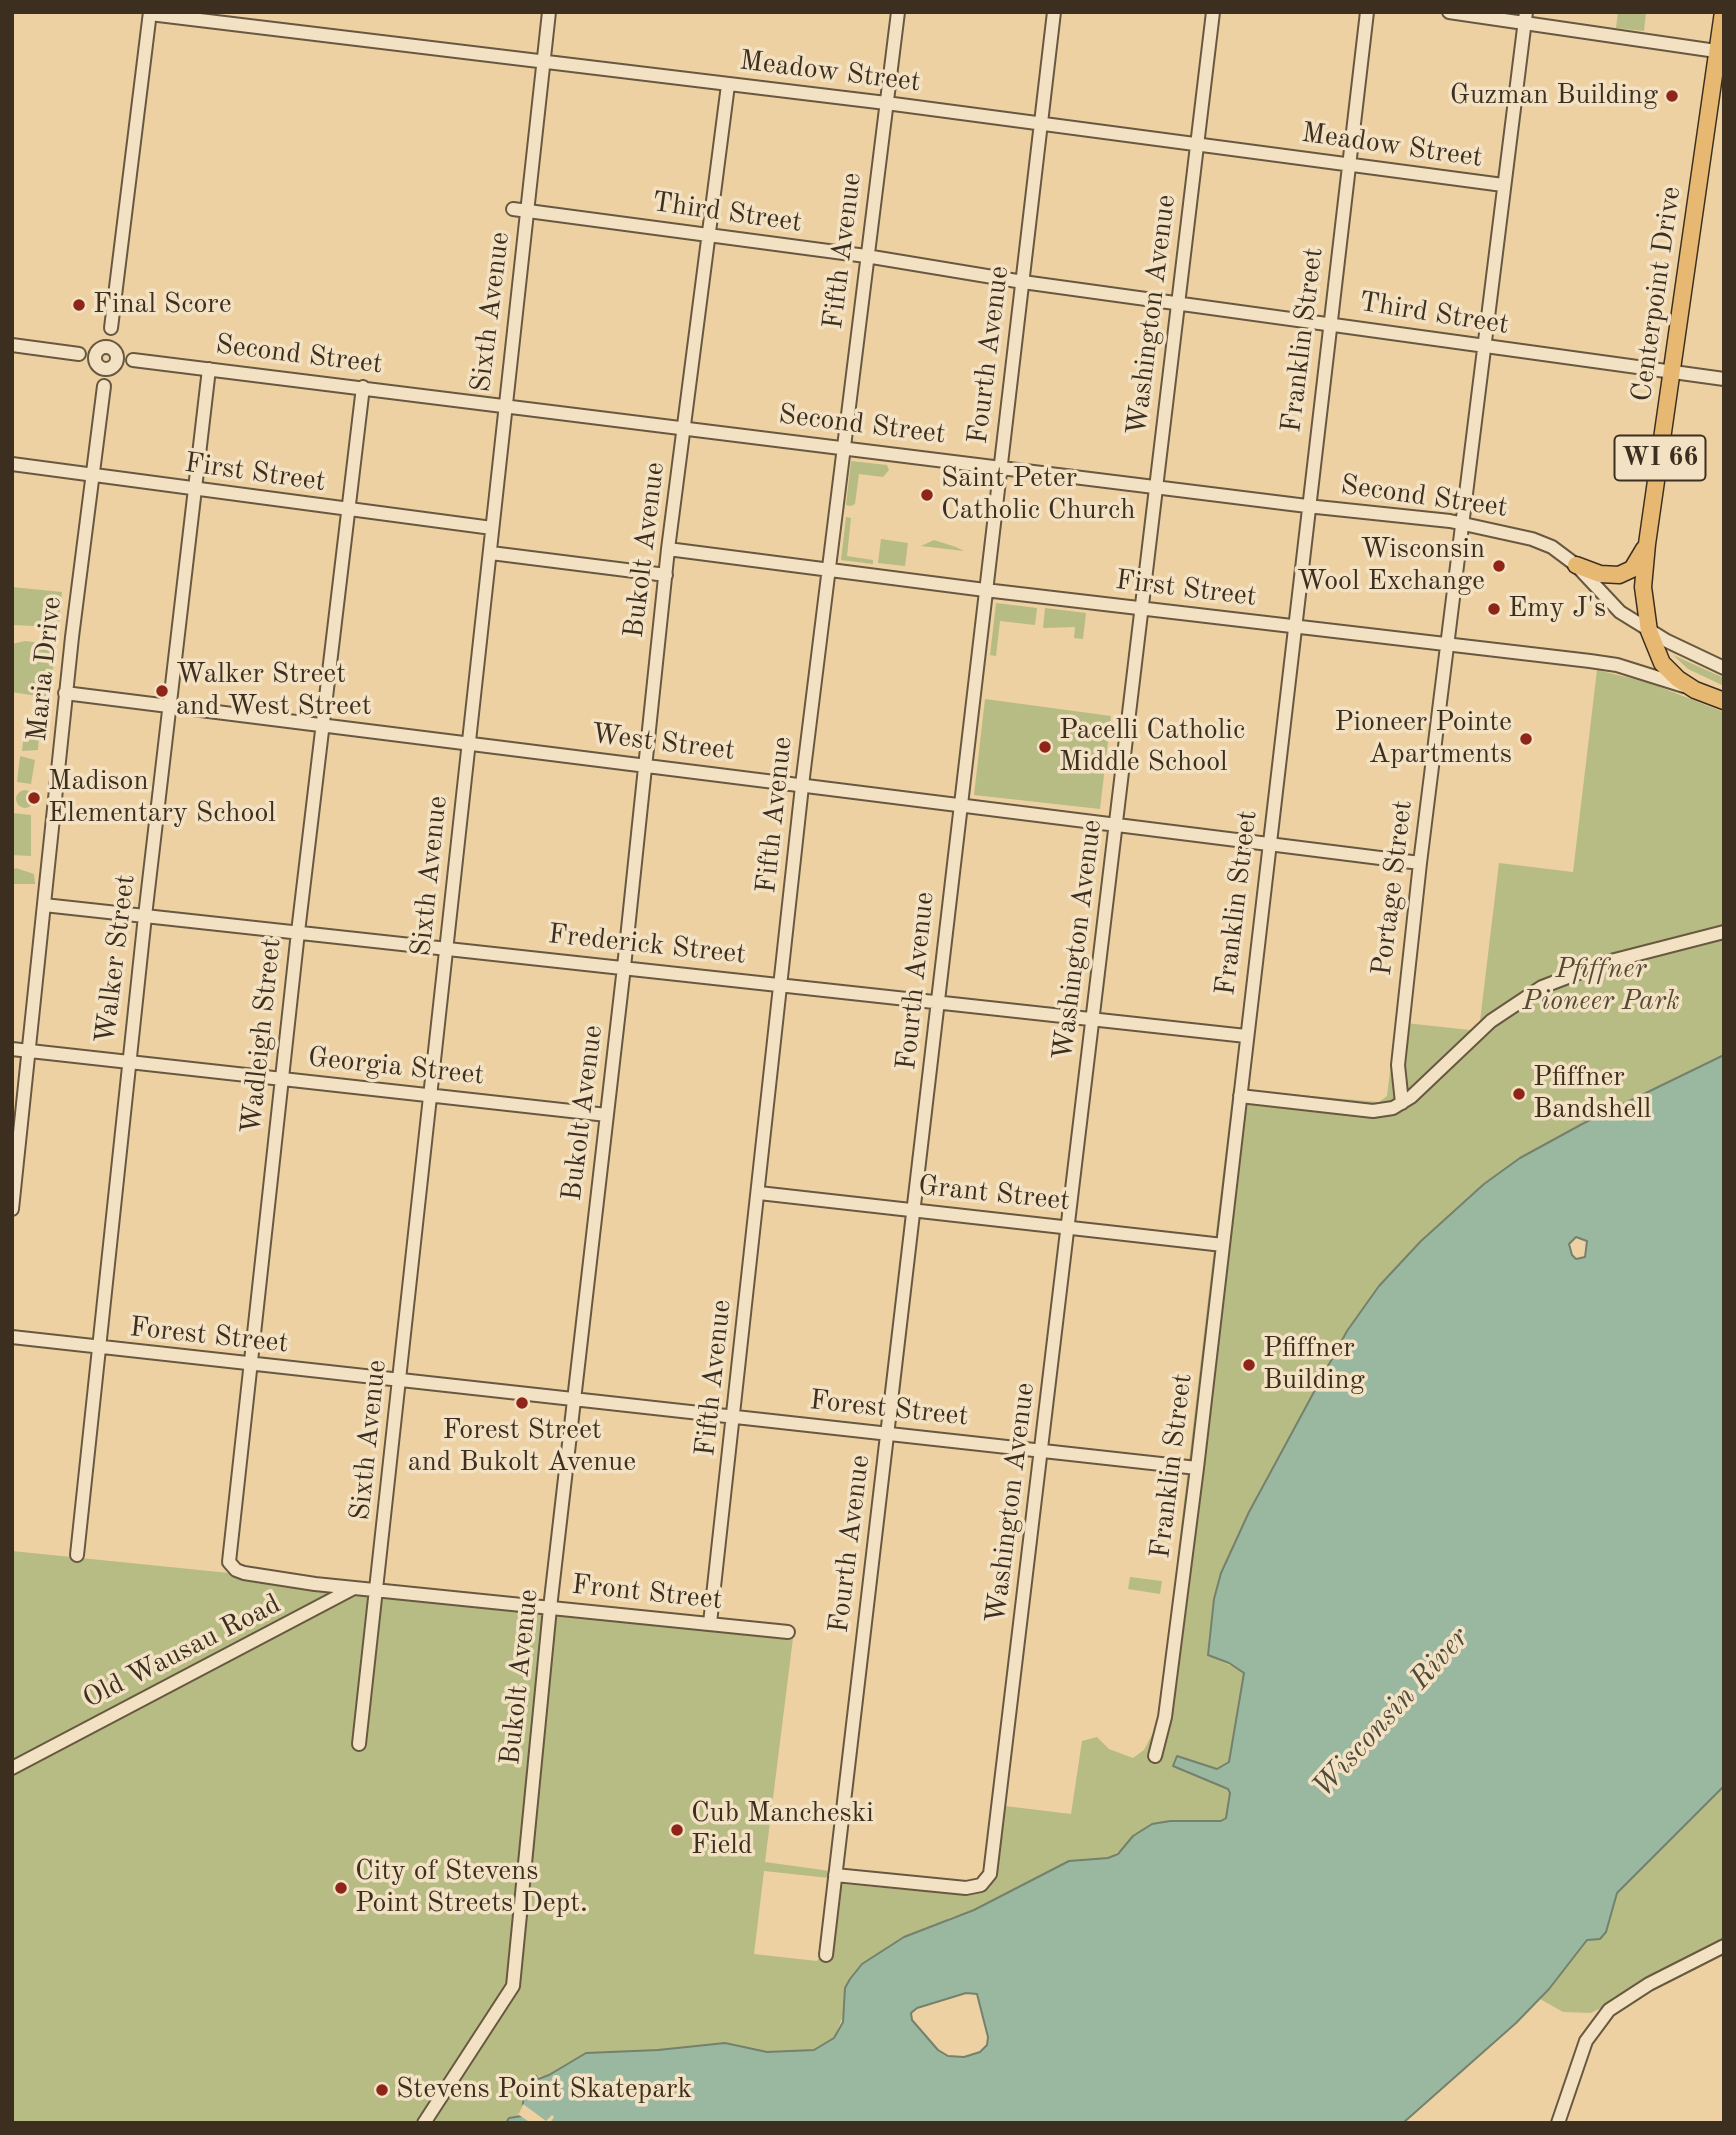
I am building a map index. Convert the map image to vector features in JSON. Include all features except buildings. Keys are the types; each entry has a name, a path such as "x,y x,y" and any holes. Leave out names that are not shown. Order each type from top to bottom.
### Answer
{"main road":[{"name":"Centerpoint Drive","path":"1695,690 1678,679 1662,663 1649,631 1643,587 1723,12"},
{"path":"1576,565 1600,574 1619,575 1637,564 1647,544"},
{"name":"WI 66","path":"1695,690 1724,701"}],"street":[{"name":"Sixth Avenue","path":"359,1744 549,12"},
{"name":"Fifth Avenue","path":"710,1623 802,786 898,12"},
{"name":"Fourth Avenue","path":"826,1955 1054,12"},
{"name":"Washington Avenue","path":"835,1874 966,1888 981,1885 990,1874 1213,12"},
{"name":"Franklin Street","path":"1155,1756 1163,1729 1197,1468 1307,506 1367,12"},
{"path":"1449,12 1525,18 1716,51"},
{"name":"Meadow Street","path":"150,13 886,103 1503,185"},
{"name":"Maria Drive","path":"12,1209 65,693 150,13"},
{"name":"Portage Street","path":"1402,1103 1398,1065 1420,863 1525,18"},
{"name":"Bukolt Avenue","path":"424,2123 513,1986 550,1608 576,1400 668,549 728,85"},
{"name":"Third Street","path":"513,209 866,256 1023,282 1724,379"},
{"path":"12,345 106,358"},
{"name":"Second Street","path":"106,358 363,387 1307,506 1449,521 1532,539 1552,547 1576,565 1611,605 1649,631 1724,668"},
{"name":"Walker Street","path":"77,1555 145,916 209,369"},
{"name":"Wadleigh Street","path":"354,1588 259,1576 232,1567 229,1558 281,1079 363,387"},
{"name":"First Street","path":"12,464 347,511 492,528"},
{"name":"First Street","path":"668,549 985,590 1604,663 1695,690"},
{"path":"491,553 666,575"},
{"name":"West Street","path":"65,693 1116,827 1420,863"},
{"name":"Frederick Street","path":"44,905 1246,1036"},
{"path":"1240,1096 1373,1111 1392,1108 1402,1103 1491,1021 1542,987 1606,962 1724,932"},
{"name":"Georgia Street","path":"12,1049 607,1115"},
{"name":"Grant Street","path":"759,1194 1223,1245"},
{"name":"Forest Street","path":"12,1337 251,1366 1197,1468"},
{"path":"354,1588 377,1591"},
{"name":"Old Wausau Road","path":"12,1768 354,1588"},
{"name":"Front Street","path":"377,1591 788,1632"},
{"path":"1558,2123 1586,2041 1609,2010 1649,1984 1724,1947"}],"green space":[{"path":"1618,12 1646,12 1644,31 1616,28"},
{"path":"851,461 887,465 889,470 883,477 859,474 855,504 851,506 846,505"},
{"path":"846,517 851,518 847,556 873,560 873,564 841,560"},
{"path":"881,539 908,543 905,566 878,563"},
{"path":"934,540 956,547 964,551 921,546"},
{"path":"12,587 62,592 58,627 12,625"},
{"path":"996,603 1037,608 1035,625 1000,621 996,656 990,655"},
{"path":"1045,608 1086,613 1083,639 1074,638 1075,627 1043,628"},
{"path":"25,641 56,645 49,698 12,692 12,644"},
{"path":"1673,655 1724,678 1724,686 1688,669"},
{"name":"Pfiffner Pioneer Park","path":"1597,670 1647,682 1724,712 1724,1055 1584,1123 1520,1158 1484,1184 1421,1241 1379,1286 1347,1331 1249,1512 1221,1573 1214,1599 1208,1655 1244,1672 1229,1762 1217,1770 1177,1756 1228,1789 1230,1793 1226,1818 1221,1822 1170,1821 1108,1858 1069,1861 974,1910 949,1918 846,2009 834,2038 814,2050 767,2052 725,2043 658,2050 586,2053 549,2075 535,2077 524,2090 522,2116 509,2118 506,2123 12,2123 12,1551 229,1573 250,1580 780,1638 787,1638 790,1630 794,1630 765,1862 830,1871 829,1878 764,1871 754,1954 817,1961 820,1956 827,1956 840,1887 843,1884 963,1895 983,1890 996,1875 1005,1806 1071,1814 1082,1741 1097,1737 1109,1749 1133,1758 1144,1750 1157,1725 1160,1705 1233,1089 1379,1102 1387,1096 1396,1022 1470,1030 1480,1021 1499,863 1573,872"},
{"path":"985,699 1111,716 1100,809 974,795"},
{"path":"24,734 39,736 38,750 22,751"},
{"path":"20,756 35,760 31,784 17,782"},
{"path":"25,790 31,793 34,799 31,805 25,808 19,805 16,799 19,793"},
{"path":"12,813 31,815 31,856 12,855"},
{"path":"16,868 34,874 35,884 12,884 12,870"},
{"path":"1130,1577 1162,1581 1160,1594 1128,1589"},
{"path":"1724,1786 1724,1946 1591,2013 1563,2012 1533,1995 1617,1893"}],"water":[{"name":"Wisconsin River","path":"1724,1055 1724,1786 1617,1893 1606,1932 1600,1939 1587,1940 1549,1989 1516,2023 1403,2123 506,2123 509,2118 522,2116 524,2090 536,2076 538,2079 549,2075 586,2053 658,2050 725,2043 767,2052 814,2050 834,2038 843,2022 845,1988 850,1979 862,1964 904,1937 974,1910 1069,1861 1108,1858 1118,1854 1133,1836 1152,1824 1170,1821 1221,1821 1226,1818 1230,1793 1228,1789 1173,1766 1177,1756 1217,1769 1229,1762 1244,1673 1229,1663 1208,1655 1214,1599 1221,1573 1249,1512 1347,1331 1379,1286 1421,1241 1484,1184 1520,1158 1584,1123","holes":["1576,1237 1587,1241 1585,1257 1576,1259 1569,1244","966,1993 977,1994 988,2037 987,2045 980,2052 964,2057 948,2056 938,2050 912,2020 911,2013 917,2008"]}],"pier":[{"path":"523,2104 546,2121 552,2115 554,2117 550,2123 531,2123 516,2113 519,2114"}],"place":[{"name":"Guzman Building","path":"1672,96"},
{"name":"Final Score","path":"79,305"},
{"name":"Saint Peter Catholic Church","path":"927,495"},
{"name":"Wisconsin Wool Exchange","path":"1499,566"},
{"name":"Emy J's","path":"1494,609"},
{"name":"Walker Street and West Street","path":"162,691"},
{"name":"Pioneer Pointe Apartments","path":"1526,739"},
{"name":"Pacelli Catholic Middle School","path":"1045,747"},
{"name":"Madison Elementary School","path":"34,798"},
{"name":"Pfiffner Bandshell","path":"1519,1094"},
{"name":"Pfiffner Building","path":"1249,1365"},
{"name":"Forest Street and Bukolt Avenue","path":"522,1403"},
{"name":"Cub Mancheski Field","path":"677,1830"},
{"name":"City of Stevens Point Streets Dept.","path":"341,1888"},
{"name":"Stevens Point Skatepark","path":"382,2090"}]}
